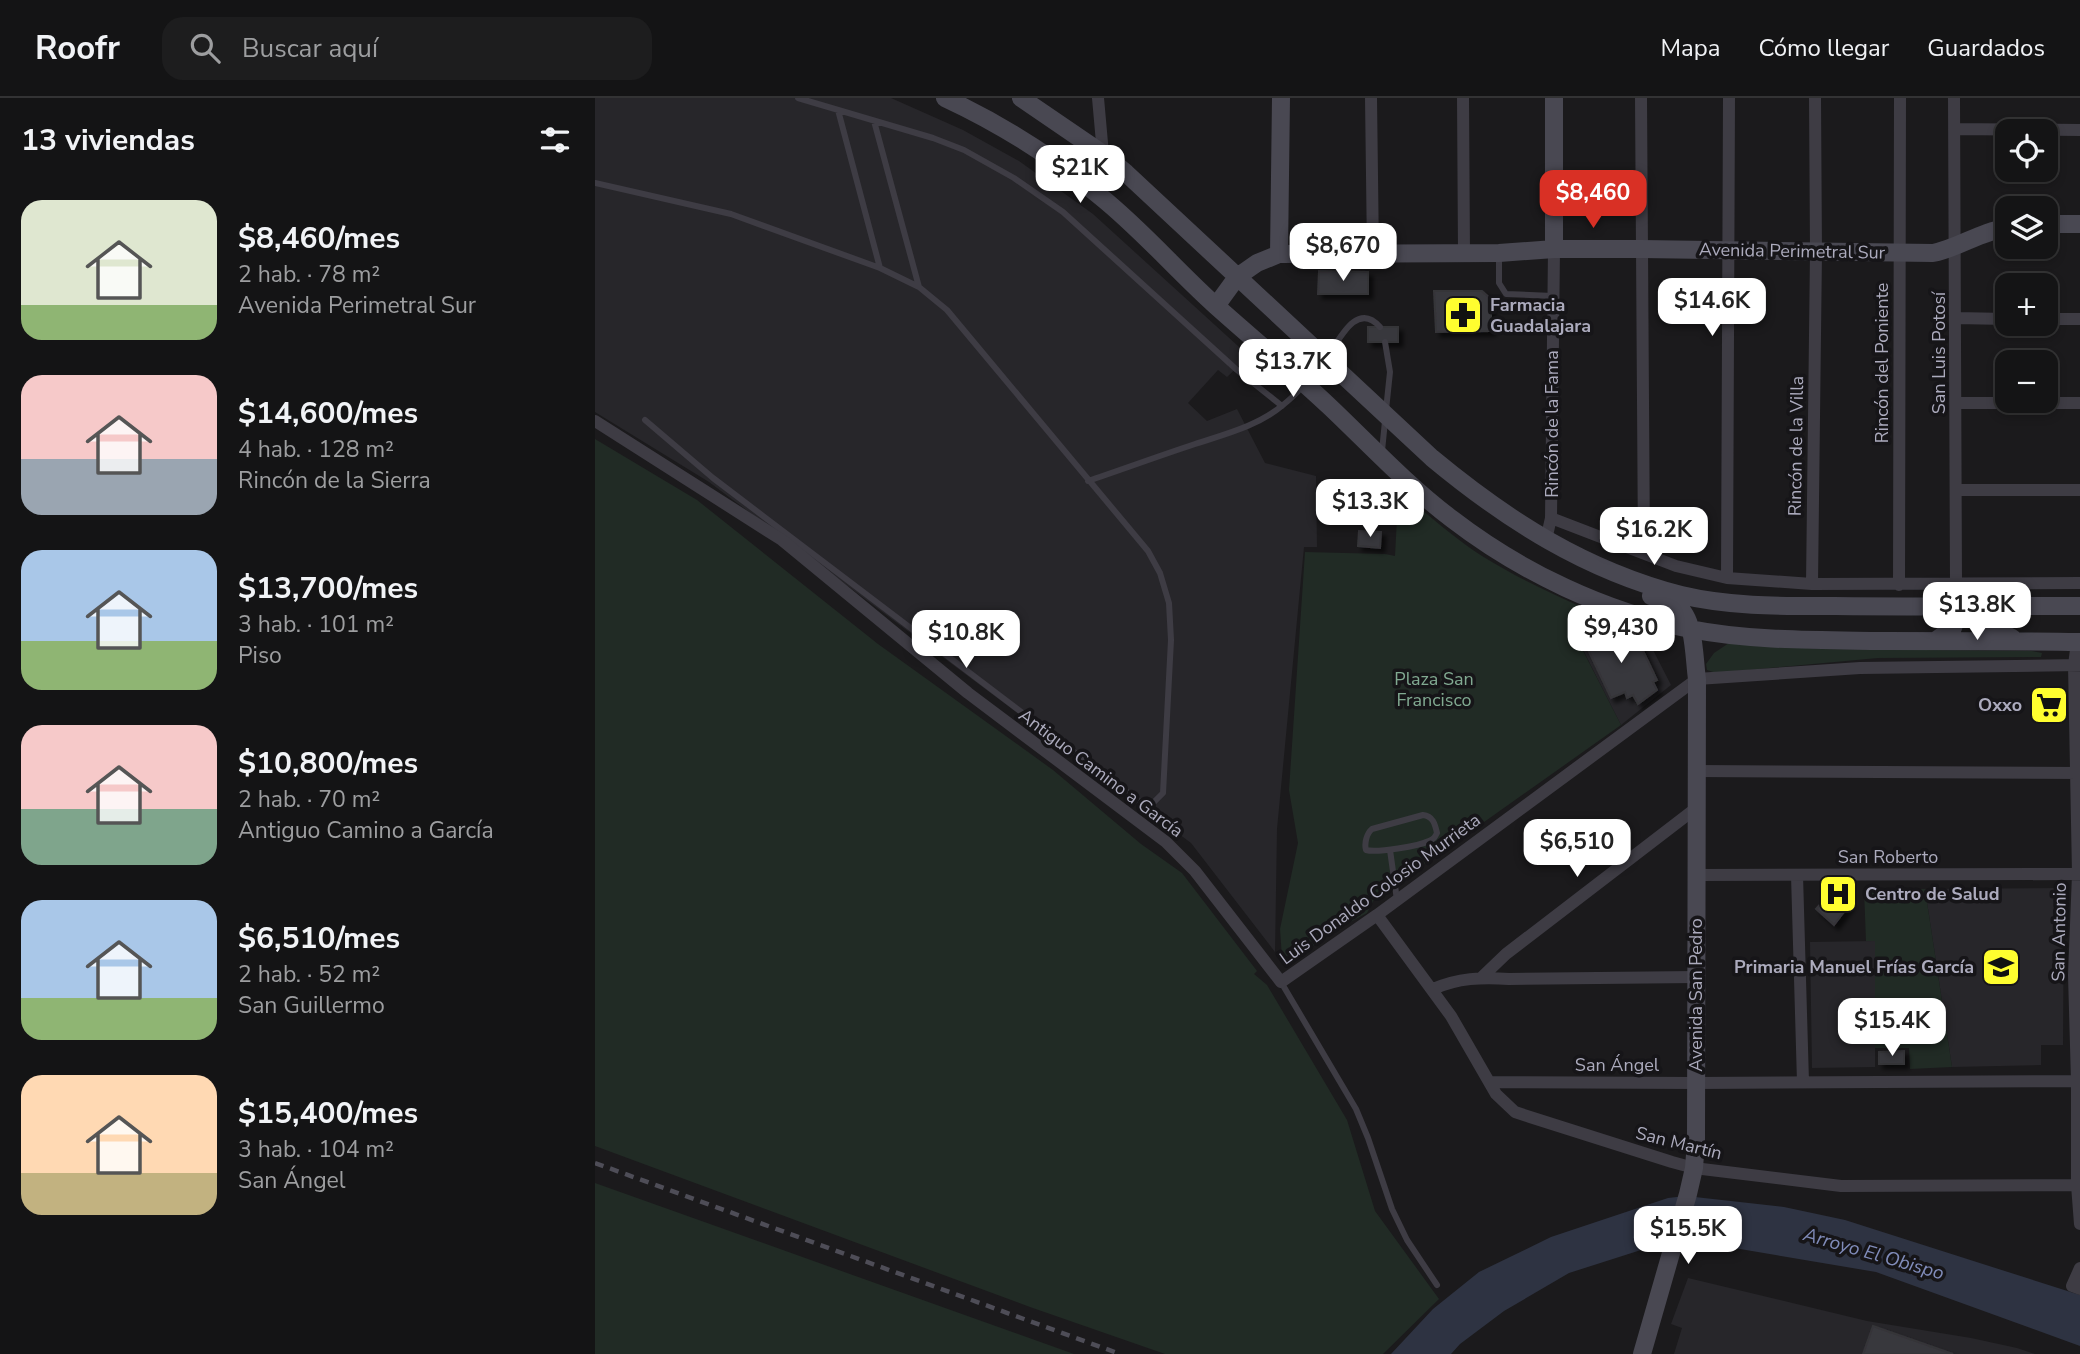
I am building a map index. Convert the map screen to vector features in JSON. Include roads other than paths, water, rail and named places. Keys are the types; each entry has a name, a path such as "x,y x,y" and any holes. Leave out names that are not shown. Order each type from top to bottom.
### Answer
{"main road":[{"path":"945,98 994,121 1046,153 1103,198 1216,306 1451,519 1507,556 1555,582 1604,605 1691,629 1812,640 2079,639"},
{"path":"1021,98 1126,173 1460,481 1518,523 1580,558 1632,580 1685,595 1731,603 2080,606"},
{"path":"1279,254 1281,98"},
{"name":"Rincón de la Fama","path":"1554,98 1554,249"},
{"path":"2058,224 2080,224"},
{"name":"Avenida Perimetral Sur","path":"1216,306 1237,277 1257,263 1279,254 1499,253 1554,249 1933,253 1956,247 1995,230"},
{"path":"1632,580 1649,595 1681,610 1691,629"},
{"path":"1935,641 1953,628 1960,607"},
{"path":"1960,607 1991,628 2016,640"},
{"name":"Avenida San Pedro","path":"1642,1354 1688,1194 1696,1141 1697,679 1691,629"}],"street":[{"path":"1098,98 1103,154"},
{"path":"1371,98 1373,253"},
{"path":"1463,98 1464,253"},
{"path":"1641,98 1644,552"},
{"path":"1727,578 1729,98"},
{"name":"Rincón de la Villa","path":"1812,584 1815,98"},
{"name":"Rincón del Poniente","path":"1899,585 1901,98"},
{"name":"San Luis Potosí","path":"1954,98 1956,584 1960,607"},
{"path":"1954,129 2080,130"},
{"name":"Rincón de la Fama","path":"1546,540 1551,518 1554,249"},
{"path":"1956,318 1995,318"},
{"path":"2058,319 2080,319"},
{"path":"1956,403 2080,403"},
{"name":"Antiguo Camino a García","path":"595,421 782,540 968,693 1166,842 1195,871 1281,982"},
{"path":"1957,491 2080,490"},
{"path":"1551,518 1676,566 1727,578 1812,584 2080,583"},
{"name":"San Antonio","path":"2079,639 2077,975 2080,1224"},
{"path":"1697,679 1860,668 2077,665"},
{"name":"Luis Donaldo Colosio Murrieta","path":"1281,982 1397,901 1697,679"},
{"path":"1696,771 2078,773"},
{"path":"1482,977 1506,954 1695,809"},
{"name":"San Roberto","path":"1696,875 2079,874"},
{"path":"1797,875 1803,1082"},
{"name":"San Martín","path":"1377,915 1451,1016 1496,1094 1515,1112 1694,1168 1841,1186 2079,1185"},
{"path":"1433,989 1450,982 1482,977 1696,977"},
{"name":"San Ángel","path":"1489,1082 2079,1081"},
{"path":"2076,1288 2080,1268"}],"lane":[{"path":"798,98 933,138 964,150 1014,178 1063,212 1237,370 1282,406"},
{"path":"838,110 880,268"},
{"path":"874,121 919,287"},
{"path":"595,183 731,215 880,268 919,287 947,310 1147,551 1160,573 1169,603 1171,640 1163,793 1154,802 1140,802 713,478 645,419"},
{"path":"1499,253 1499,283 1506,295 1553,296"},
{"path":"1087,481 1251,425 1282,406 1305,384 1327,359 1335,341 1349,326 1358,320 1372,319 1380,327"},
{"path":"1381,456 1390,372 1385,342"},
{"path":"1423,816 1428,816 1433,821 1437,833 1428,842 1390,850 1366,849 1369,831 1423,816"},
{"path":"1390,850 1397,901"},
{"name":"Antiguo Camino a García","path":"1281,982 1356,1109 1392,1209 1407,1240 1437,1285"}],"water":[{"name":"Arroyo El Obispo","path":"1686,1196 1784,1207 1845,1220 2080,1295 2080,1346 1876,1272 1693,1241 1641,1250 1569,1273 1504,1311 1451,1354 1391,1354 1433,1309 1479,1272 1551,1237 1668,1198"}],"railway":[{"path":"595,1163 1120,1354"}],"place":[{"name":"Farmacia Guadalajara","path":"1463,315"},
{"name":"Oxxo","path":"2049,705"},
{"name":"Centro de Salud","path":"1838,894"},
{"name":"Primaria Manuel Frías García","path":"2001,967"}],"park label":[{"name":"Plaza San Francisco","path":"1434,689"}]}
